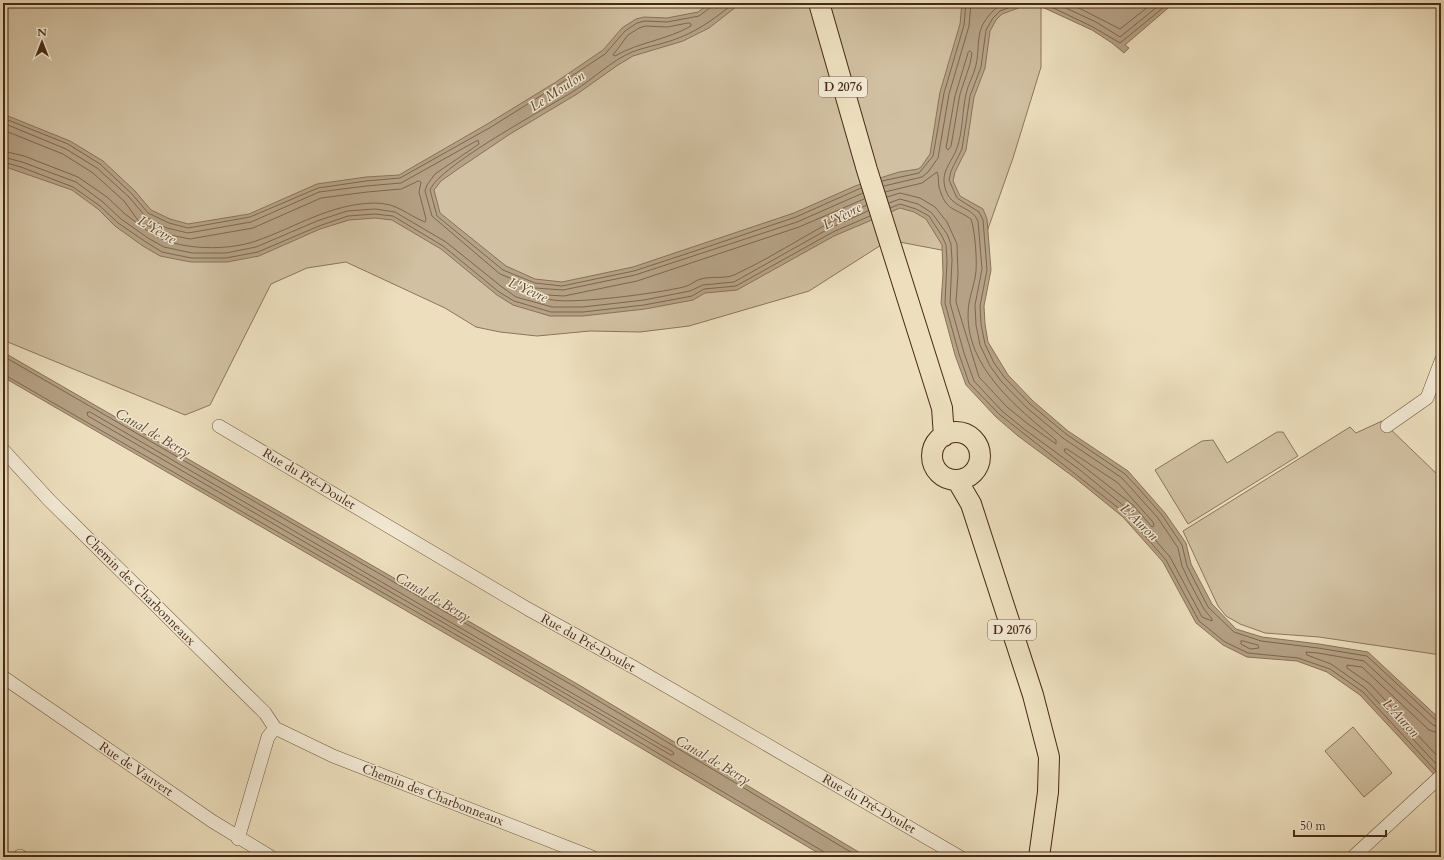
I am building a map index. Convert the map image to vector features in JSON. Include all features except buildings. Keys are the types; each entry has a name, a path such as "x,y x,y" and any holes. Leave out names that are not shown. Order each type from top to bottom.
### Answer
{"main road":[{"name":"D 2076","path":"819,3 867,170 951,434"},
{"path":"951,434 972,438 980,451 979,464 964,477 942,475 935,467 933,461 934,447 951,434"},
{"name":"D 2076","path":"964,477 971,504 1033,695 1049,757 1048,792 1039,857"}],"street":[{"path":"1388,426 1427,398 1441,361"},
{"name":"Rue du Pré-Doulet","path":"219,426 528,609 635,668 960,857"},
{"name":"Chemin des Charbonneaux","path":"4,451 50,501 265,713 275,728 333,756 592,857"},
{"name":"Rue de Vauvert","path":"3,677 238,839 271,857"},
{"path":"238,839 268,737 275,728"},
{"path":"1412,808 1437,782"},
{"path":"1353,857 1437,782"}],"shaded area":[{"path":"3,3 1041,3 1041,67 1013,158 978,257 889,240 809,291 689,326 640,332 590,331 537,336 500,332 476,327 445,308 346,262 307,268 271,284 210,405 185,415 3,340"},
{"path":"1382,421 1441,478 1441,655 1319,637 1265,633 1240,624 1226,616 1218,606 1183,531 1350,427 1356,433"},
{"path":"1277,432 1283,432 1298,456 1188,524 1155,470 1202,441 1213,440 1227,463"},
{"path":"1353,727 1392,773 1364,797 1325,751"}],"water":[{"path":"710,3 741,3 709,28 683,41 633,56 577,94 510,134 458,169 441,181 434,190 440,213 506,266 535,279 562,282 633,267 794,213 855,186 899,172 918,169 921,167 930,154 940,92 960,24 962,3 1174,3 1125,45 1129,48 1124,53 1092,30 1040,6 1021,7 1002,14 996,20 990,31 985,68 974,97 966,150 955,172 953,181 960,196 983,209 987,219 991,270 984,306 988,342 1008,375 1033,401 1068,431 1128,471 1165,513 1186,543 1191,564 1212,604 1236,629 1262,637 1368,652 1441,720 1441,782 1360,695 1327,672 1297,661 1247,657 1223,645 1196,623 1163,562 1123,517 1075,478 1018,436 996,417 966,385 955,355 941,303 943,274 942,245 926,219 914,212 900,208 834,236 737,290 705,293 693,300 645,309 583,316 550,316 513,305 497,295 441,249 392,220 375,218 349,220 320,229 259,256 227,262 191,262 160,256 143,246 115,226 98,209 72,190 3,166 3,114 70,141 103,161 135,191 151,210 170,219 188,224 249,214 317,184 366,177 399,175 556,82 603,50 622,28 636,19 644,17 667,18 698,12"},
{"path":"3,352 579,685 867,857 825,857 543,690 3,377"}],"water label":[{"name":"Le Moulon","path":"557,91"},
{"name":"L'Yèvre","path":"842,216"},
{"name":"L'Yèvre","path":"157,230"},
{"name":"L'Yèvre","path":"528,290"},
{"name":"Canal de Berry","path":"153,433"},
{"name":"L'Auron","path":"1139,522"},
{"name":"Canal de Berry","path":"433,597"},
{"name":"L'Auron","path":"1401,718"},
{"name":"Canal de Berry","path":"713,760"}]}
